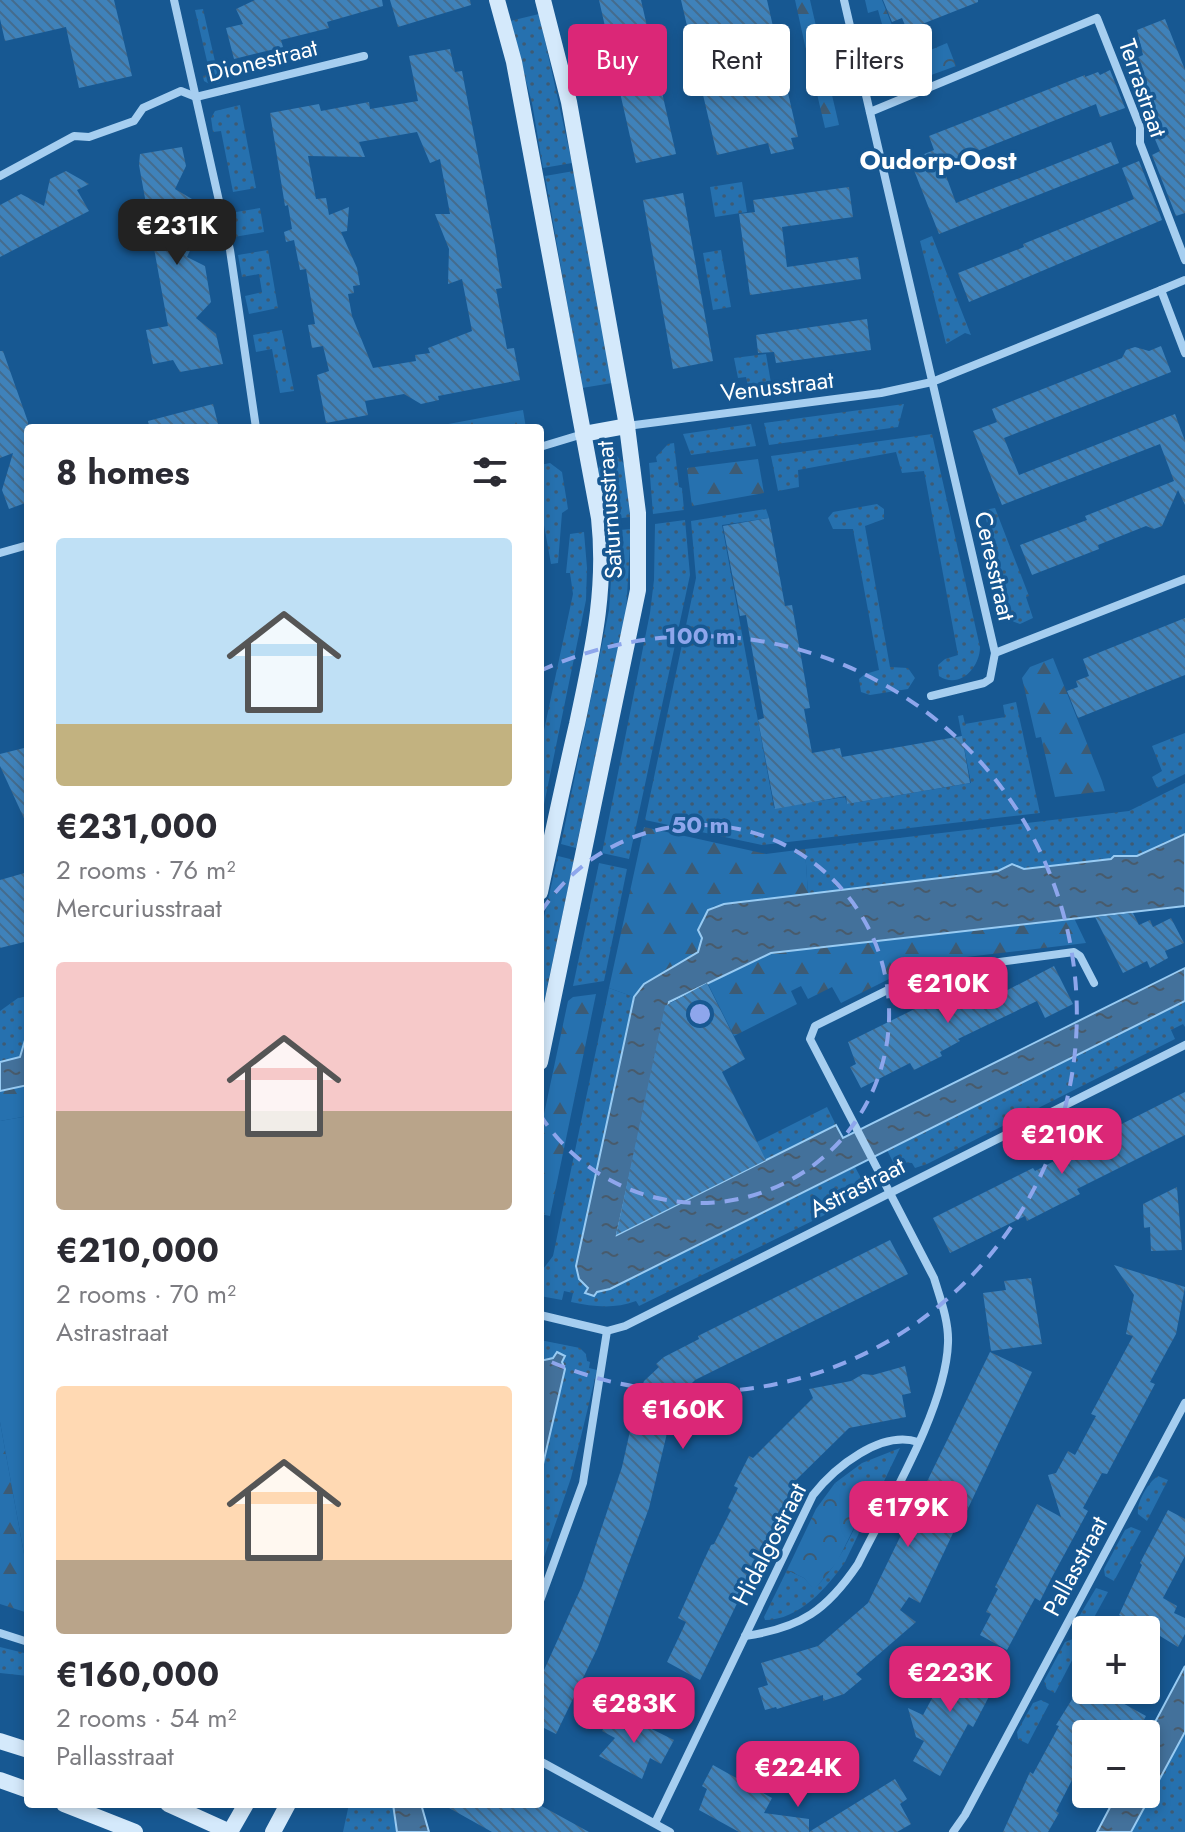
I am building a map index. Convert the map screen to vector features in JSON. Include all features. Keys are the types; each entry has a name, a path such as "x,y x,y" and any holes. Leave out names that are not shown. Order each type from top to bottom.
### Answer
{"street":[{"path":"174,0 230,250 255,424"},
{"name":"Saturnusstraat","path":"497,0 514,62 600,527 602,599 544,873"},
{"name":"Saturnusstraat","path":"543,0 569,102 627,426 638,513 638,590 544,1043"},
{"name":"Ceresstraat","path":"844,0 995,653 1185,579"},
{"name":"Terrastraat","path":"870,112 1097,18 1140,127 1140,143 1185,260"},
{"name":"Dionestraat","path":"0,176 74,136 89,137 134,121 143,108 181,91 196,97 364,56"},
{"path":"932,382 1185,280"},
{"path":"1161,290 1185,353"},
{"name":"Venusstraat","path":"627,426 881,393 932,382"},
{"path":"544,446 583,434 627,426"},
{"path":"0,553 24,546"},
{"path":"931,696 990,679 995,653"},
{"name":"Hidalgostraat","path":"745,1636 776,1632 797,1624 825,1606 841,1589 858,1564 939,1394 948,1341 934,1278 810,1039 815,1026 924,972 1074,952 1080,956 1094,983"},
{"name":"Astrastraat","path":"607,1331 625,1326 1185,1045"},
{"path":"544,1316 607,1331 583,1483 544,1590"},
{"name":"Pallasstraat","path":"953,1832 965,1815 1185,1403"},
{"name":"Hidalgostraat","path":"655,1823 813,1495 826,1478 855,1455 905,1438 918,1442"},
{"path":"0,1633 24,1641"},
{"path":"0,1741 24,1749"},
{"path":"544,1763 670,1832"},
{"path":"0,1780 24,1789"},
{"path":"74,1808 135,1832"},
{"path":"177,1808 230,1832 244,1808"},
{"path":"273,1832 286,1808"}],"green space":[{"path":"795,0 810,0 816,24 806,24 806,50"},
{"path":"865,0 882,0 892,24 882,24 878,10 868,13"},
{"path":"203,9 220,83 211,85 204,81 203,76 210,74 195,10"},
{"path":"539,14 572,163 543,168 532,103 510,21"},
{"path":"947,43 956,66 932,75 932,49"},
{"path":"818,96 832,96 839,125 825,128"},
{"path":"240,105 256,188 233,192 221,131 213,132 211,118 215,111"},
{"path":"574,171 612,383 582,388 545,176"},
{"path":"742,182 747,212 715,217 710,187"},
{"path":"260,208 264,232 234,237 230,213"},
{"path":"932,236 971,335 965,333 946,344 920,241"},
{"path":"268,250 278,308 249,314 245,296 262,292 259,274 242,277 238,255"},
{"path":"721,250 731,307 713,310 703,253"},
{"path":"282,330 294,391 280,393 272,349 256,352 253,335"},
{"path":"766,354 771,383 748,386 746,377 738,378 734,358"},
{"path":"904,404 898,427 769,445 764,423"},
{"path":"523,410 525,424 448,424"},
{"path":"751,424 756,446 691,455 683,434"},
{"path":"932,434 980,647 973,669 954,680 939,676 938,665 958,655 924,471 902,473 896,452 798,470 799,487 778,491 771,456"},
{"path":"674,443 684,510 653,514 649,463 657,462 656,457 668,444"},
{"path":"616,455 625,465 630,517 607,520 598,469 606,457"},
{"path":"758,459 764,493 692,506 687,468"},
{"path":"550,463 562,472 568,509 562,513 558,563 551,564 544,525 544,464"},
{"path":"877,504 884,509 884,519 865,526 890,667 908,668 915,678 908,689 870,695 861,692 859,679 879,670 853,529 833,529 828,518 833,512"},
{"path":"995,508 1029,596 1026,597 1033,618 1020,624 1009,620 984,510"},
{"path":"766,509 769,518 722,525 774,808 845,797 847,804 971,783 958,716 963,715 965,724 1005,717 1003,705 1016,702 1040,813 762,845 645,820 696,578 691,521"},
{"path":"685,520 690,575 629,859 602,853 650,613 655,524"},
{"path":"631,529 626,612 576,848 561,844 609,610 612,565 609,531"},
{"path":"584,532 586,600 544,805 544,730 573,594 570,573 566,573 570,534"},
{"path":"1053,658 1105,791 1055,797 1041,737 1036,738 1022,678 1030,667"},
{"path":"1185,733 1185,774 1157,788 1152,777 1162,771 1152,746"},
{"path":"1185,783 1185,834 1137,856 1114,856 1111,859 1024,869 1009,865 999,871 808,894 805,849 1129,811"},
{"path":"644,827 766,854 805,849 808,894 714,906 703,917 702,944 694,956 648,982 634,997 609,988"},
{"path":"558,856 574,860 544,1002 544,917"},
{"path":"599,863 627,869 604,981 573,986"},
{"path":"1074,918 1086,943 923,962 841,1003 832,987 808,999 801,986 791,991 797,1004 734,1036 708,984 771,953"},
{"path":"609,988 634,997 576,1266 583,1284 588,1288 585,1292 610,1289 855,1167 861,1178 853,1192 846,1196 849,1203 639,1306 636,1301 604,1306 571,1302 573,1293 564,1291 562,1300 544,1297 544,1268 553,1256"},
{"path":"596,994 550,1216 544,1215 544,1114 568,1001 573,997"},
{"path":"24,997 24,1044 20,1057 0,1062 0,1011"},
{"path":"1185,1001 1185,1027 1183,1024 1171,1030 1175,1039 927,1164 915,1168 912,1163 893,1162 887,1150"},
{"path":"24,1086 24,1117 0,1121 0,1091"},
{"path":"827,1107 836,1125 766,1160 757,1142"},
{"path":"24,1117 24,1554 0,1422 0,1121"},
{"path":"544,1341 580,1348 590,1362 589,1368 597,1370 571,1478 544,1557 544,1460 565,1370 562,1362 565,1356 557,1352 553,1358 544,1360"},
{"path":"0,1422 24,1554 24,1612 0,1604"},
{"path":"900,1448 838,1572 801,1609 777,1619 765,1620 787,1570 804,1578 814,1589 831,1570 850,1538 866,1504 845,1495 835,1483 862,1463"},
{"path":"1158,1476 1168,1480 1147,1521 1138,1514 1139,1504"},
{"path":"835,1483 846,1494 866,1504 837,1562 814,1590 804,1578 787,1570 816,1509"},
{"path":"1131,1527 1141,1531 1114,1581 1105,1576 1104,1569 1125,1530"},
{"path":"1096,1588 1108,1592 1095,1616 1079,1616"},
{"path":"1072,1639 1072,1660 1055,1693 1047,1689 1044,1681 1065,1642"},
{"path":"0,1647 24,1653 24,1676 0,1673"},
{"path":"1041,1700 1049,1704 1028,1744 1018,1739 1017,1732 1033,1703"},
{"path":"1185,1732 1185,1832 1131,1832 1144,1808 1160,1808 1160,1778"},
{"path":"348,1808 394,1808 397,1832 343,1832"}],"water":[{"path":"1185,834 1185,906 771,953 669,1002 617,1235 836,1125 843,1138 1185,968 1185,1001 610,1289 597,1292 594,1296 585,1293 588,1288 579,1279 576,1266 634,997 644,984 698,952 702,938 698,930 708,910 724,904 998,871 1012,864 1024,869 1111,859 1114,856 1137,856"},
{"path":"24,1044 24,1086 0,1091 0,1062 20,1057"},
{"path":"557,1352 565,1356 562,1362 565,1369 544,1460 544,1360 553,1358"},
{"path":"1185,1666 1185,1732 1160,1778 1160,1720 1156,1720"},
{"path":"394,1808 422,1808 429,1832 397,1832"},
{"path":"1110,1808 1144,1808 1131,1832 1097,1832"}],"building":[{"path":"0,0 114,0 132,76 79,88 66,27 5,41"},
{"path":"255,0 382,0 383,6 327,22 329,28 281,40 283,47 234,59 226,28 243,24 236,9"},
{"path":"390,0 470,0 471,5 398,27"},
{"path":"599,0 641,0 646,24 604,24"},
{"path":"681,0 767,0 772,24 687,24"},
{"path":"883,0 978,0 922,24 904,24 902,18 892,22"},
{"path":"1165,19 1185,70 1185,213 1176,216 1152,155 1160,151 1123,64 1143,55 1137,30"},
{"path":"450,49 455,72 462,71 502,288 496,289 507,349 514,348 520,380 438,396 439,400 421,404 404,394 365,401 368,415 326,423 317,375 329,371 323,346 312,348 308,325 315,324 306,269 300,270 294,240 286,242 284,232 292,229 288,205 285,206 270,113 319,104 321,111 369,102 370,109 418,101 409,56","holes":["417,132 430,163 440,159 450,214 435,214 449,249 448,284 462,279 472,331 428,348 430,353 415,355 416,361 373,368 352,316 348,294 354,293 353,286 360,285 357,268 341,232 347,231 349,207 329,215 326,198 316,199 308,156 365,157 359,142"]},
{"path":"1110,70 1125,108 1100,117 1096,104 942,165 956,203 1111,142 1119,163 939,234 910,160 934,150 929,136 1085,75 1098,72 1100,75"},
{"path":"621,96 663,96 676,154 636,163"},
{"path":"703,96 789,96 798,137 791,138 794,149 771,154 768,143 717,155"},
{"path":"182,147 186,166 175,189 192,199 198,234 187,257 205,266 211,302 196,318 216,334 223,364 180,372 173,360 153,364 146,330 168,326 139,165 140,154"},
{"path":"1139,161 1162,220 969,302 958,273 1134,199 1122,168"},
{"path":"66,171 89,184 77,190 89,211 0,257 0,205 21,194 44,206 50,179"},
{"path":"849,187 853,217 782,227 787,267 858,257 861,279 750,295 739,214 755,212 753,200"},
{"path":"683,193 713,361 673,369 643,200"},
{"path":"867,319 871,350 776,363 774,352 758,353 756,335"},
{"path":"1161,346 1171,372 1004,438 1019,475 1175,414 1185,441 1185,505 1178,490 1162,526 1154,529 1146,526 1098,545 1099,549 1032,575 1020,545 1087,520 1085,516 1174,481 1160,444 1002,505 973,431 997,422 992,409 1122,358 1126,350 1135,347 1149,351"},
{"path":"0,351 3,351 28,422 24,424 24,503 9,509 2,490 13,453 0,458"},
{"path":"213,404 218,424 148,424 148,421"},
{"path":"769,518 785,606 792,605 810,708 804,709 812,753 840,748 842,757 962,736 970,783 847,804 846,796 775,809 758,720 764,718 746,615 740,616 723,526"},
{"path":"1185,618 1185,675 1078,718 1067,691 1078,687 1076,681 1089,676 1083,659"},
{"path":"24,748 24,818 0,766 0,754"},
{"path":"24,873 24,942 0,948 0,880"},
{"path":"1133,913 1139,925 1150,920 1153,927 1171,918 1184,943 1165,951 1168,958 1150,968 1147,961 1123,973 1095,917"},
{"path":"1054,966 1073,1004 1045,1018 1037,1001 958,1039 960,1041 940,1052 942,1056 914,1070 910,1063 861,1088 850,1067 856,1064 848,1042 959,987 966,1000 992,987 996,996"},
{"path":"707,983 745,1059 722,1072 766,1160 616,1235 665,1006"},
{"path":"1185,1092 1185,1135 1077,1189 1080,1194 1027,1221 1025,1216 950,1253 933,1218 1033,1168 1035,1171"},
{"path":"1177,1187 1182,1250 1151,1251 1150,1227 1144,1228 1143,1204"},
{"path":"890,1240 908,1274 695,1380 675,1400 649,1508 598,1647 556,1734 544,1728 544,1670 582,1586 622,1467 644,1381 659,1367 656,1364 664,1357 699,1339 698,1336"},
{"path":"1114,1265 1185,1287 1176,1334 1150,1382 1155,1384 1107,1474 1102,1473 1083,1508 1088,1511 1040,1601 1035,1598 1007,1650 980,1635 991,1614 986,1612 998,1589 995,1587 1037,1504 1061,1517 1048,1475 1056,1473 1068,1451 1075,1455 1096,1416 1091,1414 1133,1336 1126,1334 1134,1295"},
{"path":"1031,1278 1042,1344 991,1351 983,1293 1006,1290 1004,1281"},
{"path":"990,1352 1032,1372 920,1603 909,1597 900,1610 916,1622 856,1674 862,1679 844,1694 823,1701 823,1695 765,1710 758,1688 768,1685 761,1663 818,1646 868,1603"},
{"path":"905,1366 911,1393 902,1395 906,1417 849,1428 797,1479 700,1680 667,1662 686,1622 678,1618 711,1545 731,1510 728,1508 738,1488 734,1486 749,1456 753,1458 813,1398 809,1389"},
{"path":"1168,1510 1185,1519 1185,1556 1163,1598 1177,1606 1174,1613 1185,1618 1185,1634 1178,1647 1160,1636 1160,1616 1119,1615 1142,1565 1140,1563"},
{"path":"956,1654 995,1685 973,1727 968,1724 940,1776 913,1761 924,1741 916,1737 908,1708 923,1715"},
{"path":"1072,1699 1072,1704 1124,1704 1146,1716 1144,1720 1072,1720 1072,1780 1048,1832 1003,1832 1030,1772 1033,1774 1059,1726 1056,1725"},
{"path":"613,1710 674,1740 661,1764 650,1758 642,1779 599,1756 615,1738 602,1731"},
{"path":"713,1765 772,1798 764,1813 809,1819 809,1832 739,1832 699,1810 707,1789 702,1786"},
{"path":"895,1779 907,1799 900,1804 911,1824 897,1832 809,1832"},
{"path":"544,1807 589,1832 492,1832 449,1808"}],"district":[{"name":"Oudorp-Oost","path":"938,160"}]}
